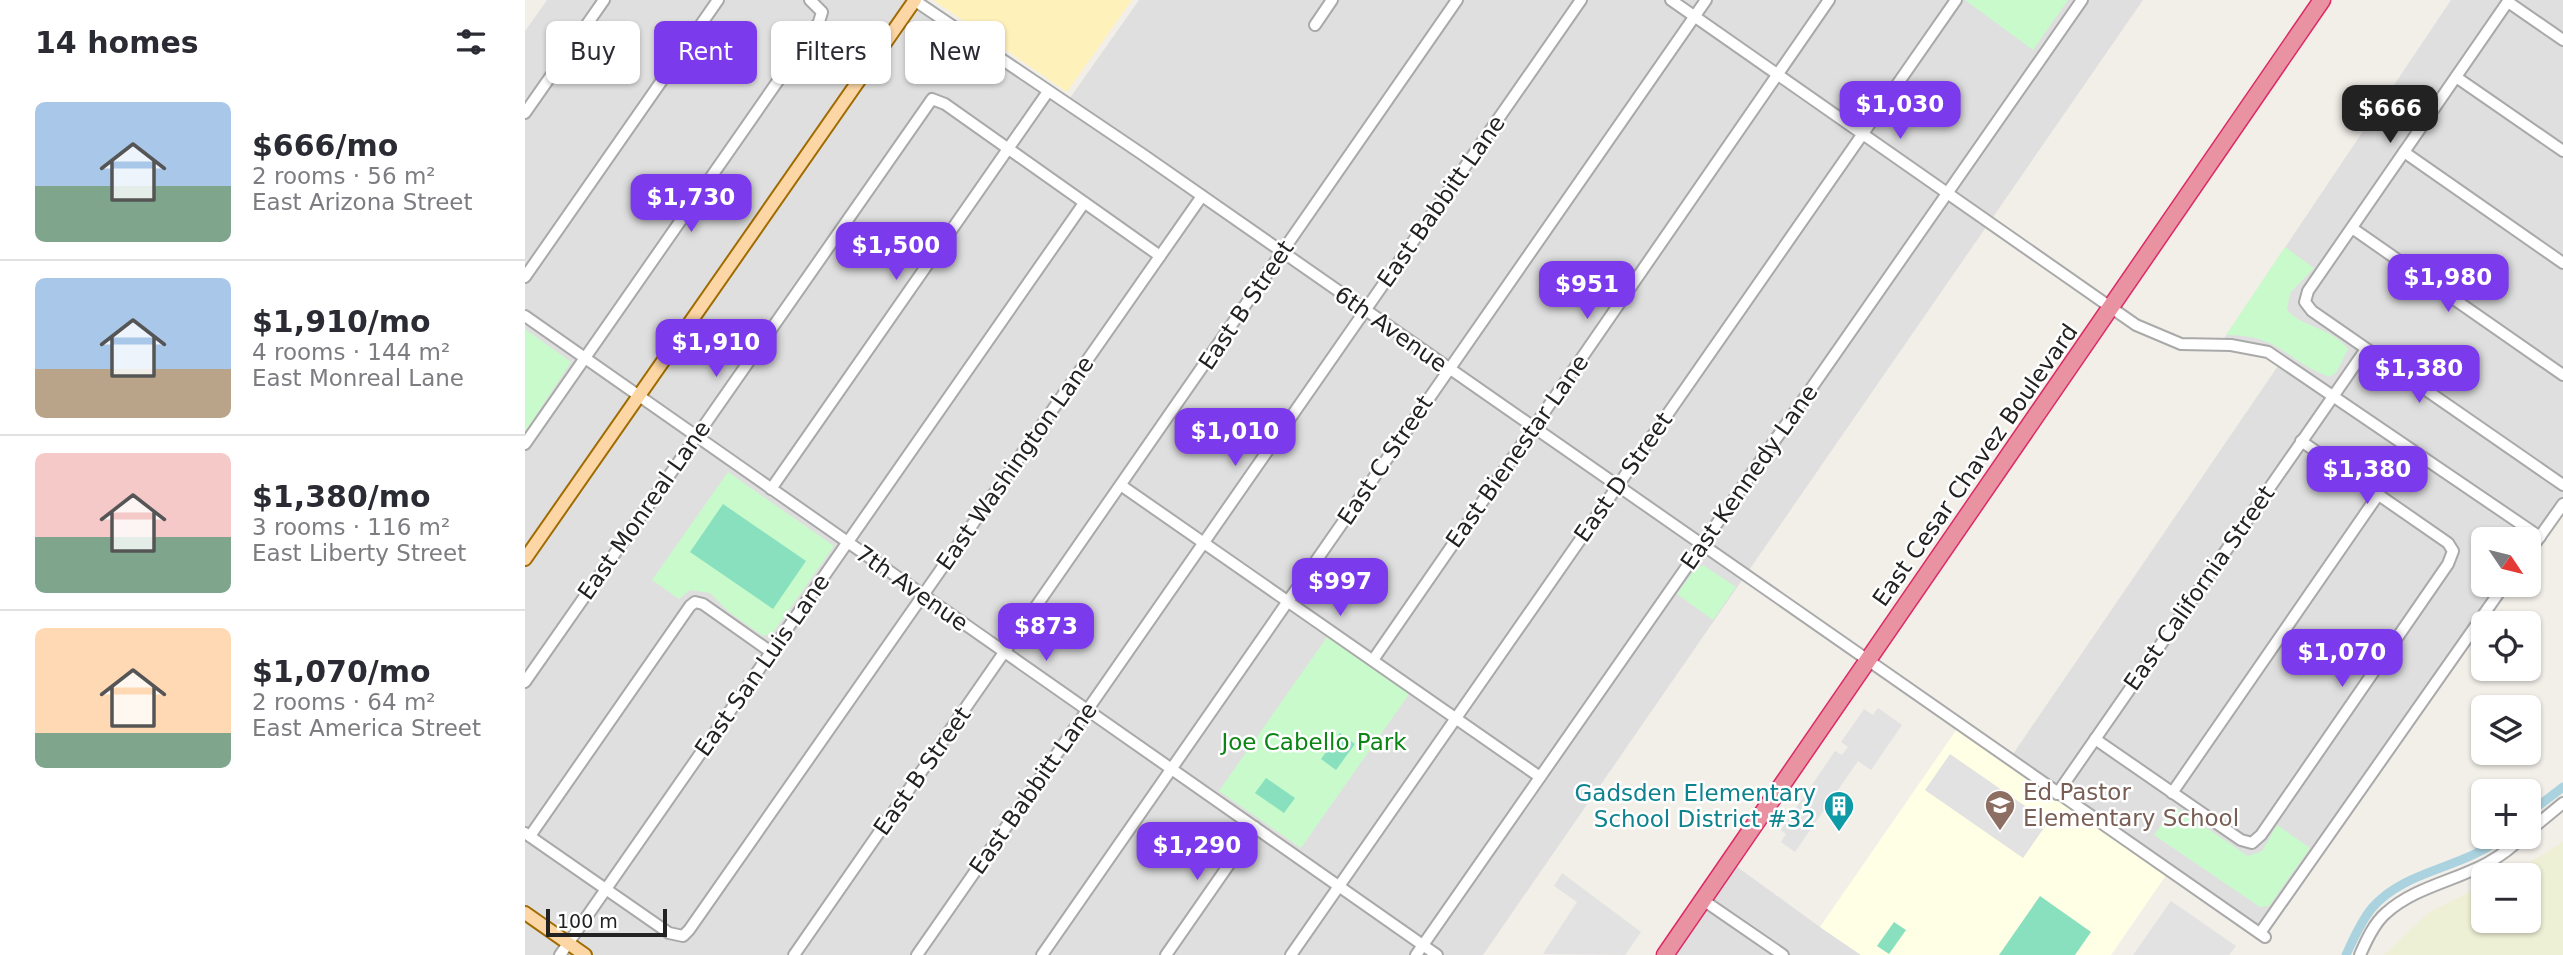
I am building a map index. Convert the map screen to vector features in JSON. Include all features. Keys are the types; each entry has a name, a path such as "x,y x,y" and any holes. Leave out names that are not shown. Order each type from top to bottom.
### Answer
{"highway":[{"name":"East Cesar Chavez Boulevard","path":"1665,955 2322,0"}],"main road":[{"path":"525,559 915,0"},
{"path":"525,913 585,955"}],"street":[{"path":"525,113 604,0"},
{"path":"525,277 718,0"},
{"path":"525,444 819,22 822,12 810,0"},
{"name":"6th Avenue","path":"915,0 1047,93 1202,196 2263,935 2496,597"},
{"path":"1315,25 1332,0"},
{"name":"East B Street","path":"794,955 1457,0"},
{"name":"East Babbitt Lane","path":"917,955 1581,0"},
{"path":"1671,0 2150,333 2199,346 2252,347 2268,352 2334,394 2526,527"},
{"name":"East C Street","path":"1042,955 1706,0"},
{"name":"East Bienestar Lane","path":"1373,660 1829,0"},
{"name":"East D Street","path":"1291,955 1956,0"},
{"name":"East Kennedy Lane","path":"1420,950 2082,0"},
{"path":"2563,40 2509,1 2308,291 2305,302 2312,311 2563,485"},
{"path":"2456,77 2563,151"},
{"path":"771,489 1047,93"},
{"name":"East Monreal Lane","path":"525,682 932,99 945,104 1008,149"},
{"path":"1008,149 1160,256"},
{"path":"2404,152 2563,263"},
{"name":"East Washington Lane","path":"606,889 669,933 683,936 697,922 1202,196"},
{"name":"East San Luis Lane","path":"560,955 1084,202"},
{"path":"2352,228 2563,375"},
{"name":"7th Avenue","path":"525,316 1255,827 1420,950 1437,955"},
{"name":"East California Street","path":"2057,794 2366,349"},
{"path":"2095,739 2241,840 2252,843 2269,824 2448,564 2453,551 2448,543 2301,441"},
{"path":"1122,486 1540,777"},
{"path":"2172,793 2378,495"},
{"path":"2541,536 2563,504"},
{"path":"606,889 528,834 695,602 703,604 771,652"},
{"path":"2541,821 2563,803"},
{"path":"1166,955 1255,827"},
{"path":"2360,955 2385,914 2417,894 2484,868 2507,849"},
{"path":"1703,900 1783,955"},
{"path":"1758,955 1766,943"}],"shaded area":[{"path":"547,0 914,0 944,21 905,21 905,84 1005,84 1005,63 1065,105 1139,0 2143,0 1483,955 525,955 525,31"},
{"path":"2451,0 2563,0 2563,504 2541,536 2541,527 2471,527 2471,597 2499,597 2489,611 2471,611 2471,637 2265,937 2009,760 2282,360 2219,346"},
{"path":"1878,708 1902,725 1871,770 1858,761 1795,852 1781,842 1786,834 1781,830 1835,751 1842,755 1848,747 1841,742 1864,709 1873,715"},
{"name":"Ed Pastor Elementary School","path":"1959,726 2169,871 2111,955 1861,955 1820,927"},
{"path":"1950,754 2048,822 2023,858 1925,790"},
{"path":"2563,842 2563,955 2384,955 2428,913 2471,891 2471,933 2541,933 2541,863 2528,863"},
{"path":"1729,861 1820,927 1861,955 1663,955"},
{"path":"1562,873 1641,932 1625,955 1543,954 1577,902 1554,886"},
{"path":"2171,901 2236,946 2229,955 2133,955"}],"sand":[{"path":"933,0 1132,0 1067,92 1005,49 1005,21 964,21"}],"green space":[{"path":"1965,0 2068,0 2033,50"},
{"path":"2285,247 2314,268 2290,293 2287,310 2300,320 2334,336 2348,349 2337,371 2330,377 2260,339 2226,335"},
{"path":"525,329 571,362 525,432"},
{"path":"728,472 834,546 772,634 763,636 729,612 710,593 690,590 679,599 652,580"},
{"path":"723,504 806,561 773,609 690,552"},
{"path":"1703,565 1736,587 1713,620 1677,594 1695,569"},
{"name":"Joe Cabello Park","path":"1327,637 1409,694 1301,848 1219,791"},
{"path":"1340,733 1355,744 1336,770 1321,759"},
{"path":"1266,778 1295,798 1284,813 1255,793"},
{"path":"2174,806 2248,856 2262,851 2277,825 2310,848 2269,906 2260,907 2154,835"},
{"path":"2040,896 2091,932 2075,955 1999,955"},
{"path":"1894,922 1906,930 1889,954 1877,946"}],"waterway":[{"path":"2541,804 2563,787"},
{"path":"2346,955 2364,919 2386,895 2418,877 2484,849"}],"place":[{"name":"Ed Pastor Elementary School","path":"2000,832"},
{"name":"Gadsden Elementary School District #32","path":"1839,833"}]}
